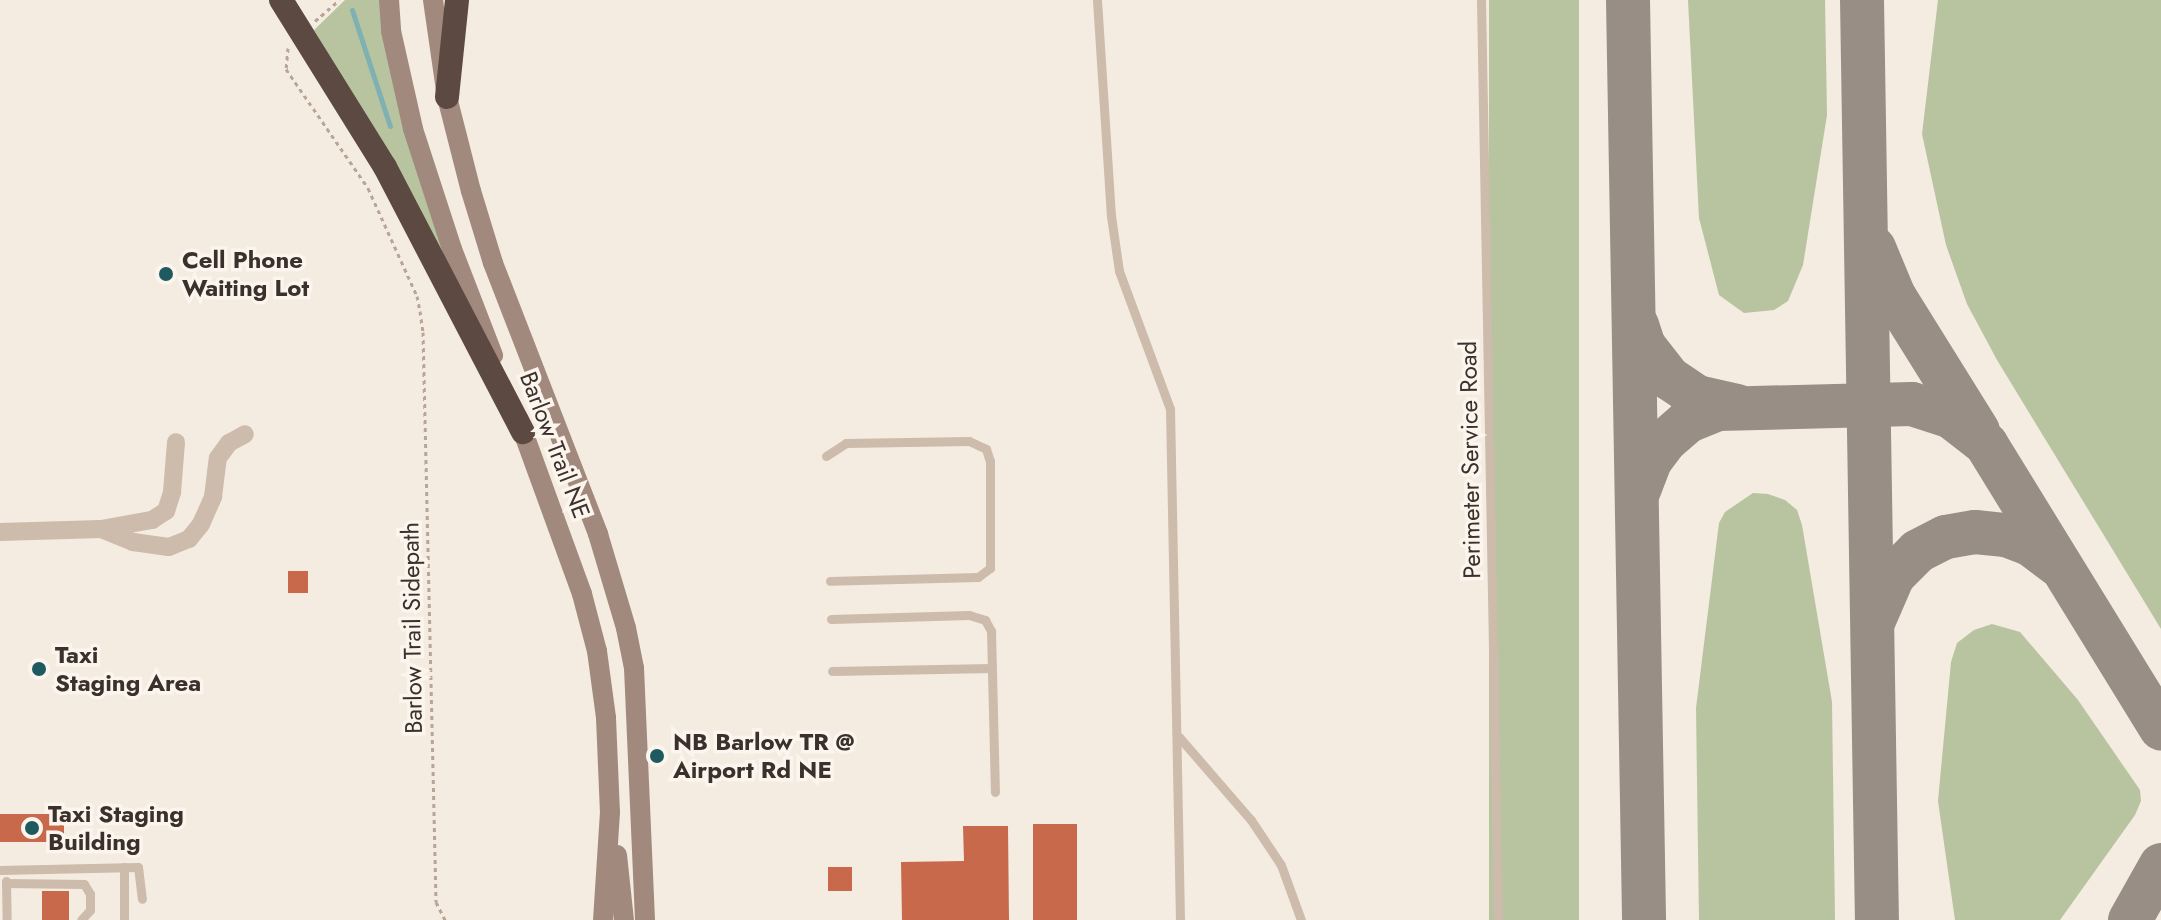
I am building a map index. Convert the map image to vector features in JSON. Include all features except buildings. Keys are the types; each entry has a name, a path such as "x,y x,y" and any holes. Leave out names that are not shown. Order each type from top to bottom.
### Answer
{"highway":[{"path":"281,0 385,167 523,432"},
{"path":"447,97 457,0"}],"main road":[{"name":"Barlow Trail NE","path":"389,0 391,31 413,129 452,249 582,594 597,651 606,718 610,812 603,920"},
{"name":"Barlow Trail NE","path":"433,0 447,97 458,147 493,263 598,534 626,628 634,668 645,920"},
{"path":"610,812 624,920"},
{"path":"643,833 656,920"}],"street":[{"path":"101,529 133,542 169,547 189,539 201,524 213,497 218,458 229,443 245,434"},
{"path":"0,532 101,529 152,520 166,511 172,492 176,442"}],"lane":[{"path":"1097,0 1111,216 1119,271 1170,409 1179,737 1180,920"},
{"name":"Perimeter Service Road","path":"1481,0 1498,920"},
{"path":"826,456 846,443 969,441 986,449 990,461 990,568 978,577 830,581"},
{"path":"831,619 977,617 985,620 991,631 995,792"},
{"path":"832,671 992,668"},
{"path":"1179,737 1207,765 1281,865 1301,920"},
{"path":"124,867 124,920"},
{"path":"7,920 3,908 6,883 3,870 138,867 142,899"},
{"path":"6,883 80,882 90,894 92,915 81,920"}],"path":[{"path":"311,23 329,12 339,0"},
{"name":"Barlow Trail Sidepath","path":"291,43 286,69 368,188 417,296 423,332 436,902 445,920"}],"green space":[{"path":"345,0 381,0 449,263 314,30"},
{"path":"1489,0 1579,0 1579,920 1489,920"},
{"path":"1688,0 1825,0 1827,115 1803,265 1788,301 1774,310 1744,313 1719,295 1699,218"},
{"path":"1938,0 2161,0 2161,629 1997,360 1967,304 1946,245 1922,134"},
{"path":"1753,493 1785,500 1797,510 1802,525 1832,702 1835,920 1699,920 1696,708 1719,523 1725,512"},
{"path":"1992,624 2020,632 2078,700 2140,790 2141,801 2135,815 2060,920 1955,920 1938,801 1951,662 1957,643 1974,630"}],"waterway":[{"path":"352,10 390,126"}],"taxiway":[{"path":"1628,0 1644,920"},
{"path":"1862,0 1877,920"},
{"path":"1874,248 1894,296 1978,431"},
{"path":"1637,325 1644,346 1669,378 1697,397 1737,406"},
{"path":"1639,490 1650,461 1665,441 1688,421 1718,409 1912,404 1950,416 1986,444 2161,729"},
{"path":"1874,620 1893,576 1918,551 1946,537 1975,532 2006,535 2030,544 2057,564"},
{"path":"2130,920 2161,865"}],"place":[{"name":"Cell Phone Waiting Lot","path":"166,274"},
{"name":"Taxi Staging Area","path":"39,669"},
{"name":"NB Barlow TR @ Airport Rd NE","path":"657,756"},
{"name":"Taxi Staging Building","path":"32,828"}]}
